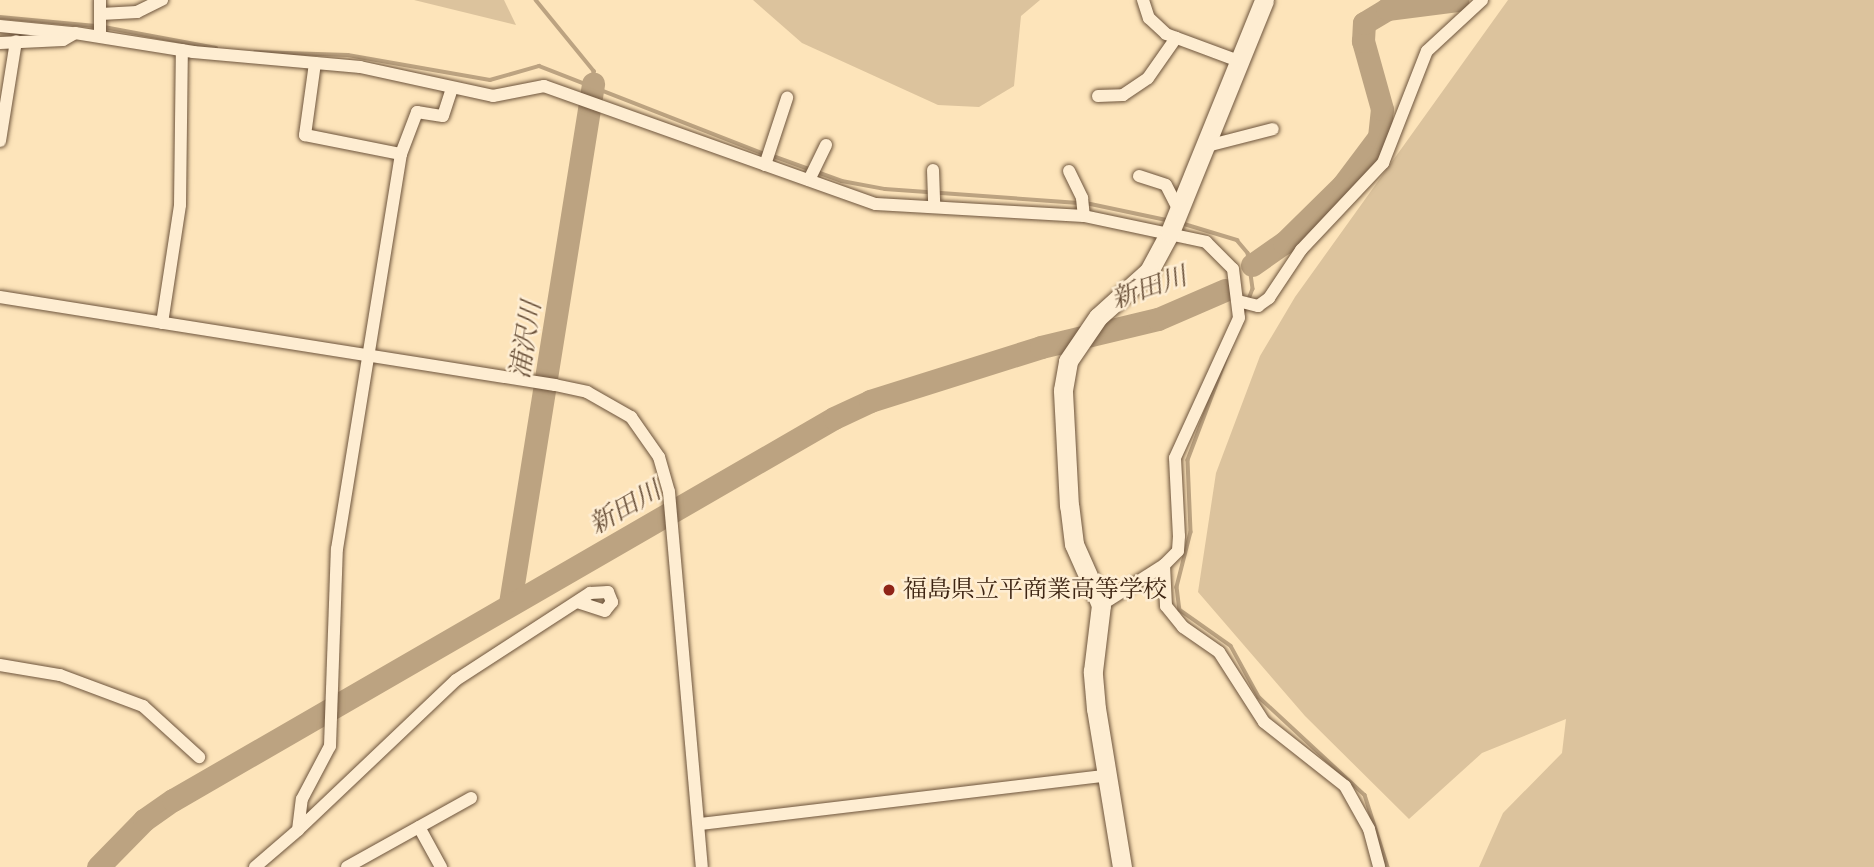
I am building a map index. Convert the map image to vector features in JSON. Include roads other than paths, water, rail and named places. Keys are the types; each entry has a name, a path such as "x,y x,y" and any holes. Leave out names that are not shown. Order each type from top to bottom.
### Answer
{"street":[{"path":"100,0 100,36"},
{"path":"101,14 137,12 162,0"},
{"path":"1143,0 1149,18 1176,38 1236,60"},
{"path":"1122,867 1093,671 1101,605 1074,544 1063,390 1068,361 1098,317 1149,271 1174,221 1236,60 1264,0"},
{"path":"1101,605 1164,565 1178,551 1174,472 1178,445 1234,335 1245,301 1383,163 1427,51 1482,0"},
{"path":"0,26 100,36 182,50 315,63 493,96 544,86 589,99 876,204 1174,221 1226,258 1245,301"},
{"path":"0,43 63,40 75,33"},
{"path":"1098,96 1123,95 1148,78 1176,38"},
{"path":"0,141 16,41"},
{"path":"162,323 180,205 182,50"},
{"path":"315,63 305,135 401,154"},
{"path":"298,830 302,799 330,746 337,549 371,356 401,154 417,112 443,116 452,88"},
{"path":"765,165 788,98"},
{"path":"1203,147 1273,129"},
{"path":"809,180 826,145"},
{"path":"933,170 934,207"},
{"path":"1069,171 1082,198 1084,216"},
{"path":"1139,176 1166,185 1174,221"},
{"path":"0,297 555,385 587,392 631,417 659,457 669,492 702,867"},
{"path":"1164,565 1162,589 1171,616 1219,652 1264,722 1345,786 1369,830 1379,867"},
{"path":"255,867 298,830 456,680 577,602"},
{"path":"0,665 60,675 143,706 199,757"},
{"path":"700,824 1108,775"},
{"path":"347,867 471,798"},
{"path":"419,827 441,867"}],"waterway":[{"path":"536,0 594,71 593,84"},
{"name":"新田川","path":"1252,265 1284,243 1343,185 1379,137 1382,109 1363,41 1364,23 1387,9 1457,0"},
{"path":"0,17 96,26"},
{"path":"104,27 216,48"},
{"path":"255,52 348,55 490,80 539,66 765,154"},
{"name":"浦沢川","path":"510,603 593,84"},
{"path":"773,156 842,181 885,189 1078,203"},
{"path":"1086,203 1167,220"},
{"path":"1181,223 1237,240 1248,253 1253,289 1188,460 1191,532 1177,587 1180,610 1231,646 1259,697 1365,795 1388,867"},
{"name":"新田川","path":"98,867 144,820 173,800 834,418 870,401 1041,347 1158,319 1225,290"}],"place":[{"name":"福島県立平商業高等学校","path":"889,590"}]}
